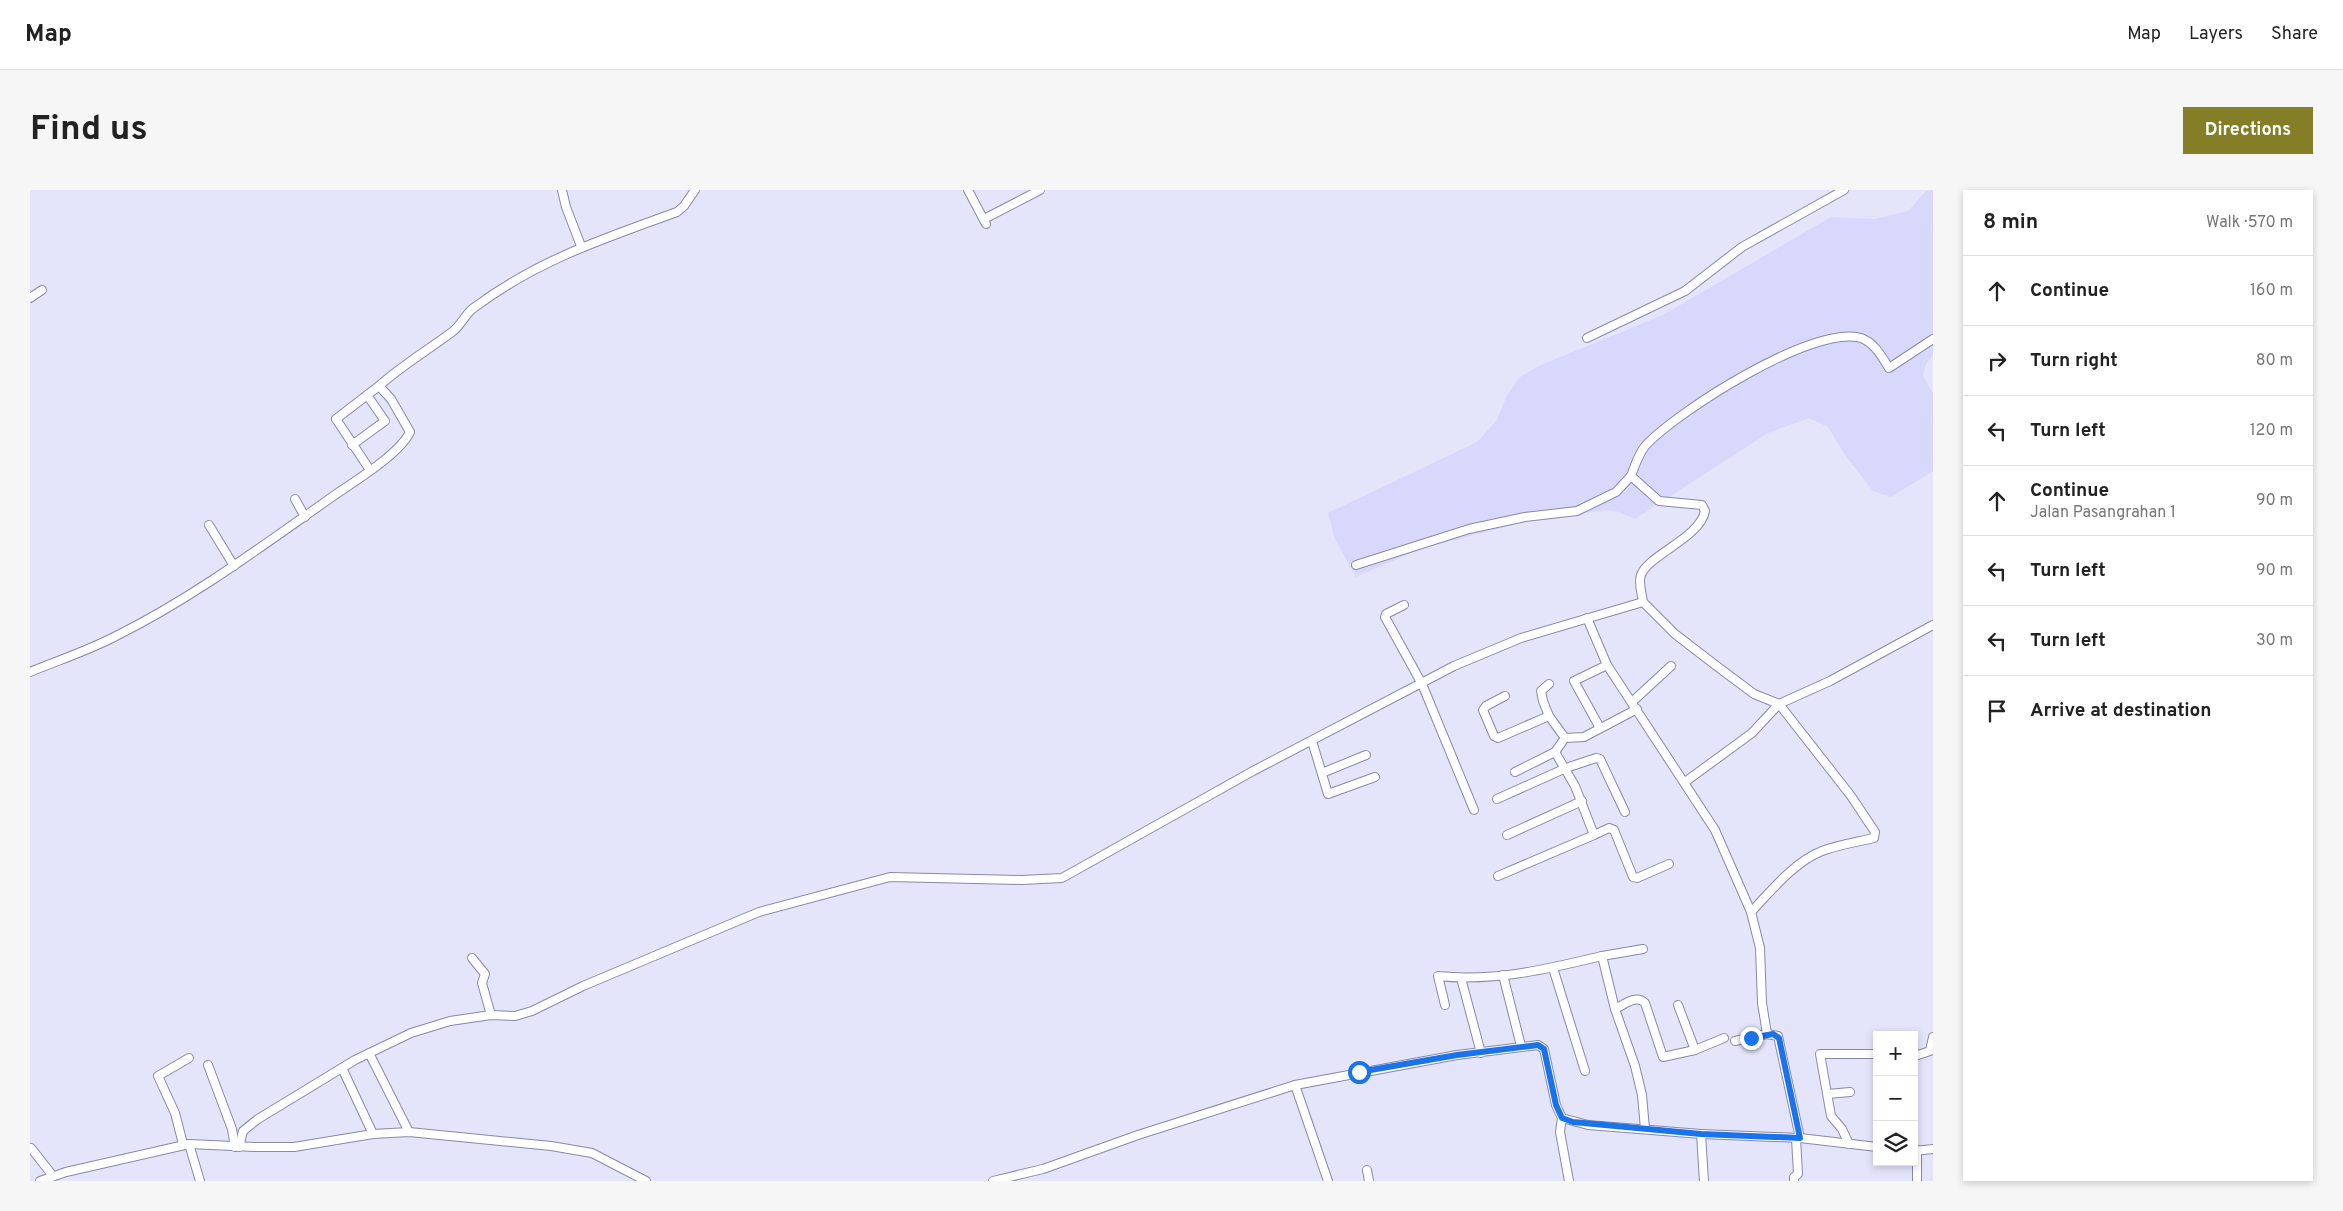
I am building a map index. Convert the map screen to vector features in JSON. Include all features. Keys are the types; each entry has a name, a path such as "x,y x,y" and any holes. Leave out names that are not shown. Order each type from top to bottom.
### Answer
{"street":[{"path":"562,190 580,246"},
{"path":"370,470 336,419 454,331 474,307 520,278 580,246 677,212 684,206 695,190"},
{"path":"969,190 985,222 1040,190"},
{"path":"1587,338 1685,291 1742,247 1844,190"},
{"path":"30,298 42,290"},
{"path":"1356,565 1469,529 1525,517 1577,511 1616,492 1631,476 1646,446 1680,418 1711,396 1783,355 1822,340 1844,336 1860,338 1874,347 1889,368 1933,338"},
{"path":"30,672 117,636 234,566 305,517 399,447 410,432 391,399 379,386"},
{"path":"352,445 385,421 367,395"},
{"path":"1631,476 1659,501 1695,503 1702,505 1705,511 1702,519 1694,529 1643,571 1640,584 1643,602 1675,634 1714,664 1754,694 1779,704 1851,796 1870,822 1875,834 1874,838 1821,852 1811,858 1791,872 1751,912"},
{"path":"295,499 305,517"},
{"path":"209,525 234,566"},
{"path":"237,1147 246,1127 342,1068 411,1033 450,1021 491,1015 515,1016 532,1012 583,986 735,920 806,898 890,877 1022,880 1062,878 1253,771 1454,666 1498,647 1643,602"},
{"path":"1404,605 1386,614 1385,617 1422,684 1474,810"},
{"path":"1587,618 1607,665 1715,830 1751,912 1756,925 1758,939 1762,1003 1767,1034"},
{"path":"1685,782 1752,733 1779,704 1830,681 1933,625"},
{"path":"1600,728 1574,681 1607,665"},
{"path":"1632,702 1672,666"},
{"path":"1548,684 1541,691 1543,702 1549,716 1564,738"},
{"path":"1505,696 1486,706 1483,710 1494,736 1498,738 1549,716"},
{"path":"1564,738 1579,739 1637,710"},
{"path":"1515,772 1555,752 1564,738"},
{"path":"1312,741 1330,795 1375,777"},
{"path":"1555,752 1566,768 1582,801 1594,835"},
{"path":"1322,773 1366,755"},
{"path":"1497,799 1566,768 1590,759 1600,759 1625,812"},
{"path":"1508,835 1582,801"},
{"path":"1498,876 1609,828 1614,830 1633,877 1637,878 1669,864"},
{"path":"1445,1005 1438,976 1461,978 1503,975 1553,968 1602,956 1643,949"},
{"path":"1602,956 1615,1009 1635,1066 1642,1095 1645,1129"},
{"path":"472,958 485,974 482,983 491,1015"},
{"path":"1553,968 1586,1072"},
{"path":"1503,975 1521,1046"},
{"path":"1461,978 1481,1053"},
{"path":"1615,1009 1636,998 1642,1000 1645,1003 1663,1057 1695,1050 1724,1038"},
{"path":"1678,1005 1695,1050"},
{"path":"1735,1041 1767,1034 1775,1034 1779,1038 1798,1138 1798,1174 1794,1181"},
{"path":"1918,1055 1930,1050 1933,1037"},
{"path":"993,1181 1043,1169 1138,1135 1295,1085 1402,1064 1538,1045 1544,1049 1556,1105 1562,1118 1560,1132 1568,1181"},
{"path":"370,1053 408,1132"},
{"path":"1850,1144 1842,1130 1832,1120 1828,1094 1820,1067 1820,1054 1873,1054"},
{"path":"189,1058 158,1076 176,1113 200,1181"},
{"path":"208,1066 237,1147"},
{"path":"342,1068 373,1134"},
{"path":"1295,1085 1328,1181"},
{"path":"1828,1094 1850,1092"},
{"path":"1562,1118 1588,1125 1701,1134 1798,1138 1873,1147"},
{"path":"40,1181 53,1176 186,1144 237,1147 294,1147 373,1134 408,1132 551,1146 592,1153 646,1181"},
{"path":"1701,1134 1704,1181"},
{"path":"31,1148 53,1176"},
{"path":"1918,1151 1933,1149"},
{"path":"1916,1166 1917,1181"},
{"path":"1367,1170 1370,1181"}],"shaded area":[{"path":"1933,190 1933,355 1926,364 1923,375 1933,394 1933,471 1891,497 1873,491 1845,455 1828,427 1809,418 1768,433 1635,519 1610,510 1536,519 1420,549 1356,577 1335,539 1328,513 1477,442 1497,420 1507,395 1520,377 1541,365 1663,315 1831,217 1875,219 1908,211 1926,191"}],"route":[{"path":"1359,1072 1457,1055 1538,1045 1544,1049 1556,1105 1562,1118 1573,1122 1588,1125 1701,1134 1800,1138 1779,1038 1775,1034 1751,1038"}]}
